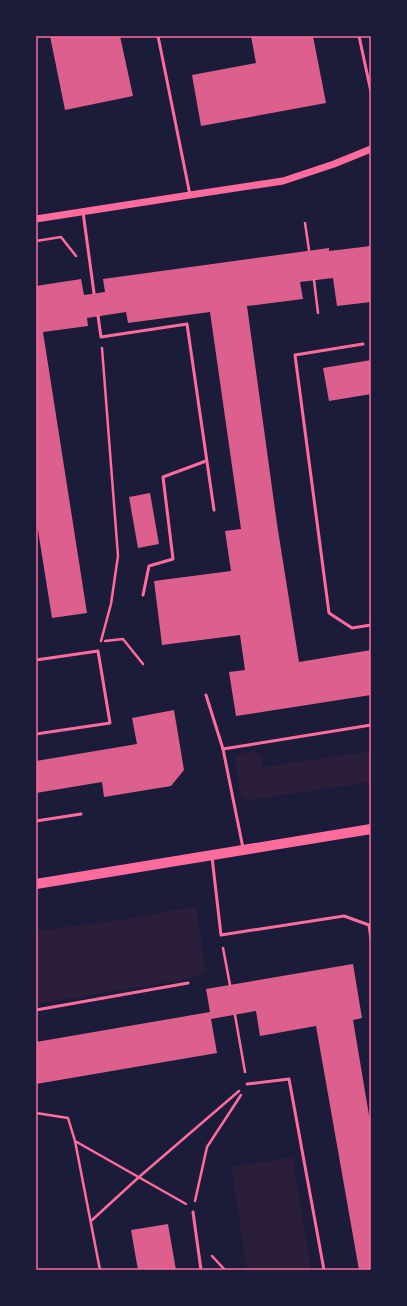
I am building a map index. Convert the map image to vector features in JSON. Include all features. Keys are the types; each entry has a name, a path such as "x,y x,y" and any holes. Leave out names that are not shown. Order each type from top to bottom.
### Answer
{"main road":[{"path":"36,884 371,829"}],"street":[{"path":"36,220 190,194 283,181 334,164 371,149"}],"lane":[{"path":"158,36 190,194"},
{"path":"359,36 371,92"},
{"path":"83,212 94,294"},
{"path":"98,316 101,337 187,324 214,510"},
{"path":"363,344 294,355 329,613 352,628 371,625"},
{"path":"143,595 149,566 174,559 163,477 206,461"},
{"path":"36,660 98,651 110,723 36,734"},
{"path":"206,696 223,749 244,850"},
{"path":"223,749 371,725"},
{"path":"36,821 81,814"},
{"path":"211,856 221,935 344,916 369,925 371,940"},
{"path":"36,1010 188,983"},
{"path":"247,1084 289,1079 324,1270"},
{"path":"193,1210 201,1270"}],"path":[{"path":"305,223 309,250"},
{"path":"36,241 61,237 76,256"},
{"path":"314,280 318,313"},
{"path":"98,651 111,604 118,556 104,360"},
{"path":"110,641 123,639 143,664"},
{"path":"221,935 230,985"},
{"path":"75,1141 139,1177 193,1210 207,1147 247,1084 234,1015"},
{"path":"91,1221 139,1177 247,1084"},
{"path":"36,1113 68,1118 75,1141 100,1270"}],"shaded area":[{"path":"254,751 261,754 263,767 371,751 371,782 251,800 243,798 240,794 235,761 237,755"},
{"path":"196,906 206,973 183,980 36,1004 36,931 128,919"},
{"path":"293,1157 311,1270 247,1270 231,1167"}],"building":[{"path":"50,36 120,36 133,96 65,110"},
{"path":"251,36 313,36 326,103 201,126 192,75 256,63"},
{"path":"371,246 371,302 337,306 333,278 300,282 303,299 247,306 277,524 299,662 371,650 371,695 236,716 229,672 245,670 240,635 162,645 154,581 231,571 225,531 241,529 210,312 128,323 126,312 87,318 88,326 43,332 87,613 52,618 36,518 36,286 81,279 84,295 105,292 103,279 329,248 329,251"},
{"path":"371,360 371,394 329,401 323,368"},
{"path":"150,493 159,544 138,548 129,497"},
{"path":"174,710 184,770 171,786 104,797 102,782 36,793 36,761 137,744 132,718"},
{"path":"353,964 362,1018 353,1020 371,1127 371,1270 359,1270 316,1026 260,1036 256,1011 211,1019 217,1053 36,1084 36,1042 210,1012 206,989"},
{"path":"168,1224 176,1270 138,1270 131,1230"}]}
